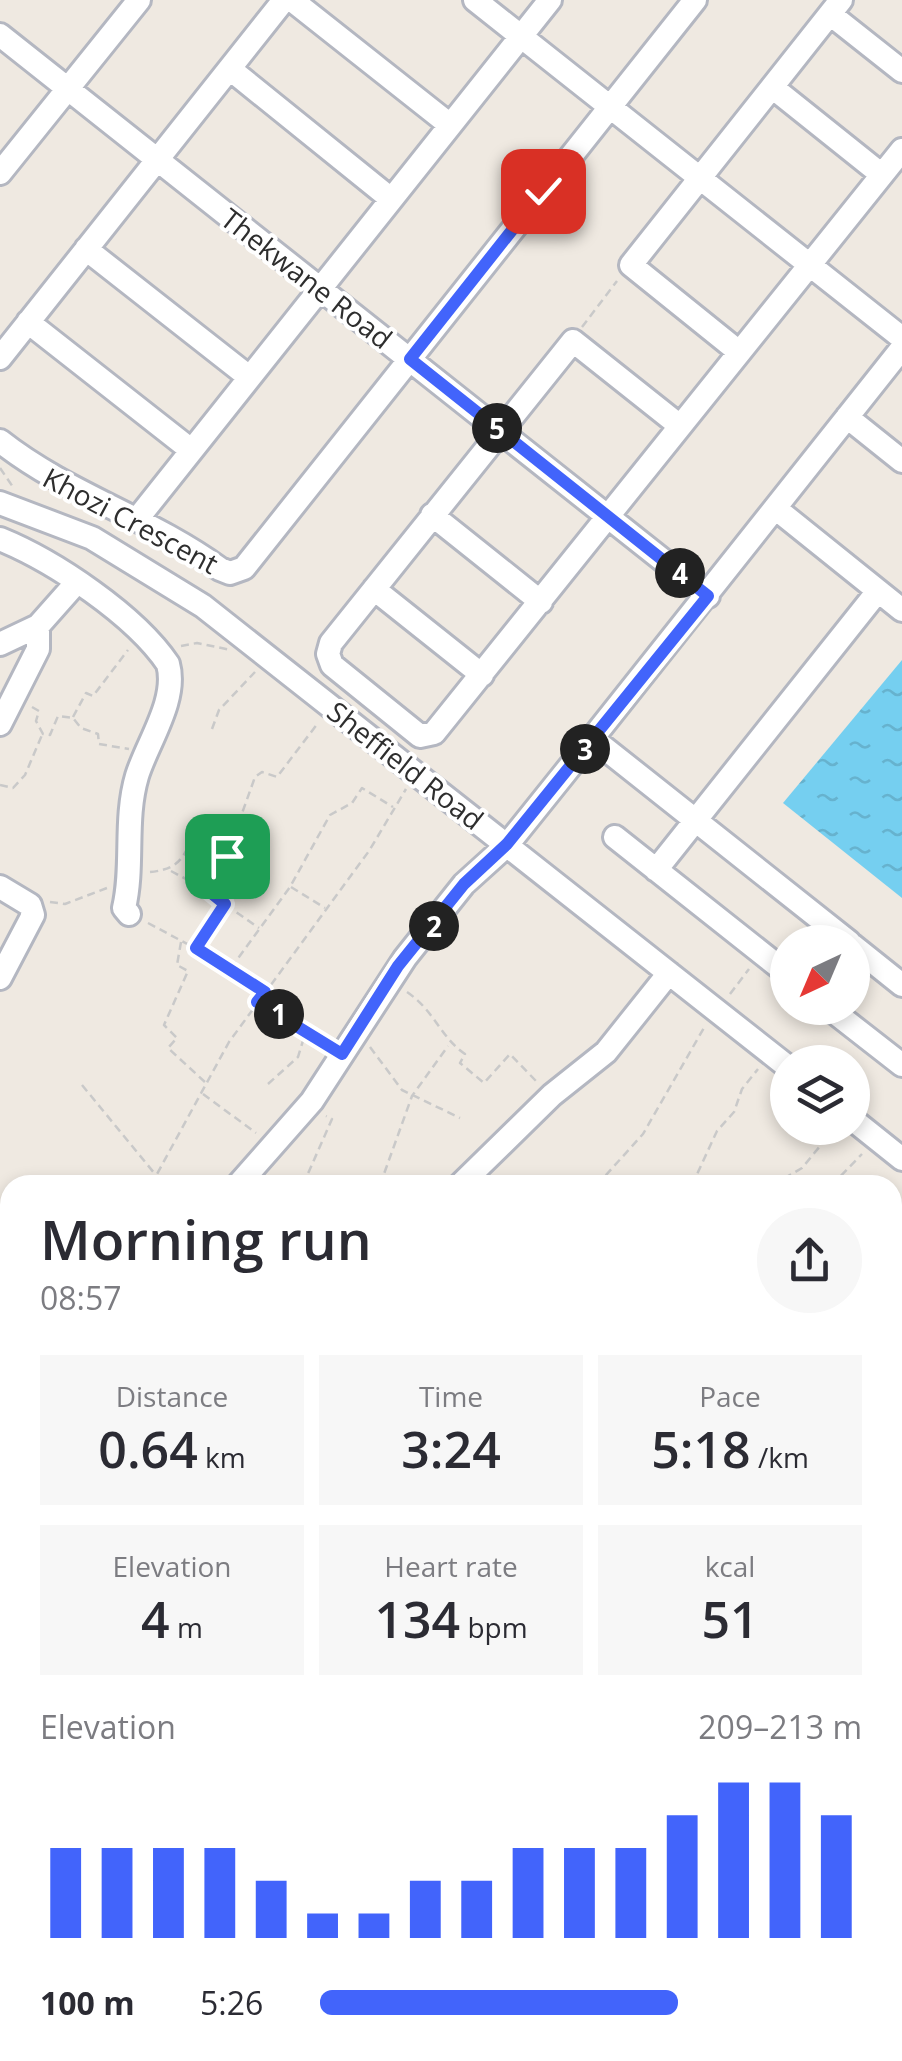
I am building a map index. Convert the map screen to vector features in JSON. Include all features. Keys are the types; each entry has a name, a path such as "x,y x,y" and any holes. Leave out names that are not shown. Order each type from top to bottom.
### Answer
{"street":[{"path":"0,174 139,0"},
{"path":"0,358 284,0"},
{"path":"292,0 450,125"},
{"path":"474,0 902,338"},
{"path":"138,518 550,0"},
{"name":"Khozi Crescent","path":"0,441 45,475 138,518 220,569 230,573 244,568 695,0"},
{"path":"739,352 631,265 836,7 902,72"},
{"name":"Thekwane Road","path":"0,35 708,596"},
{"path":"230,69 392,199"},
{"path":"772,87 882,175"},
{"path":"680,426 573,340 332,643 328,654 332,666 425,736 434,733 902,150"},
{"path":"86,249 249,377"},
{"path":"28,322 191,450"},
{"path":"247,1175 305,1110 389,981 464,884 507,844 592,740 902,348"},
{"path":"847,417 902,461"},
{"name":"Sheffield Road","path":"8,498 92,538 167,581 669,973 721,1005 770,1051"},
{"path":"775,508 902,610"},
{"path":"432,514 541,602"},
{"path":"0,540 33,554 76,582 142,636 162,656 170,674 130,812 124,908 129,914"},
{"path":"0,644 38,626 76,582"},
{"path":"374,588 482,675"},
{"path":"656,870 878,591"},
{"path":"0,724 38,648 38,626"},
{"path":"592,740 827,925"},
{"path":"615,837 770,960"},
{"path":"0,887 33,910 0,978"},
{"path":"870,959 902,984"},
{"path":"470,1175 552,1095 620,1038 669,973"},
{"path":"851,1025 902,1065"},
{"path":"870,1133 902,1158"}],"path":[{"path":"573,340 631,265"},
{"path":"0,468 8,498"},
{"path":"73,718 86,693 93,696 142,636"},
{"path":"162,656 177,647 197,644 228,652 233,647"},
{"path":"212,729 219,710 259,668"},
{"path":"21,680 34,689 26,700 39,711 36,721 43,734"},
{"path":"43,734 50,735 58,716 73,718 81,728 98,734 99,744 145,751"},
{"path":"209,891 255,777 262,772 277,777 321,717"},
{"path":"0,785 13,788 25,775 43,734"},
{"path":"82,1085 156,1175 229,1042 356,866 408,785"},
{"path":"231,968 290,886 328,818 352,802 362,788 394,808"},
{"path":"33,910 52,900 66,904 95,890 170,870 187,857 195,820 211,821 218,816 240,819"},
{"path":"170,870 209,891 254,929 260,928"},
{"path":"290,886 325,908"},
{"path":"196,948 225,904"},
{"path":"129,914 231,968 265,992"},
{"path":"181,942 177,965 188,971 164,1024 177,1038 168,1048 208,1084"},
{"path":"607,1175 643,1134 681,1062 762,954"},
{"path":"389,981 428,1009 448,1045 465,1054 460,1063 484,1083 510,1054 552,1095"},
{"path":"257,1002 342,1054"},
{"path":"268,1084 298,1058 307,1030"},
{"path":"355,1031 398,1086 460,1118"},
{"path":"385,1175 412,1096 448,1045"},
{"path":"697,1175 717,1131 734,1112 742,1089 760,1066"},
{"path":"203,1094 272,1147"},
{"path":"305,1110 332,1118 307,1175"},
{"path":"842,1175 878,1139"},
{"path":"793,1175 824,1145"}],"water":[{"path":"902,660 902,898 783,803"}],"route":[{"path":"227,856 209,891 225,900 225,904 196,948 265,992 257,1002 342,1054 398,966 431,930 474,872 507,844 708,596 410,359 543,191"}]}
